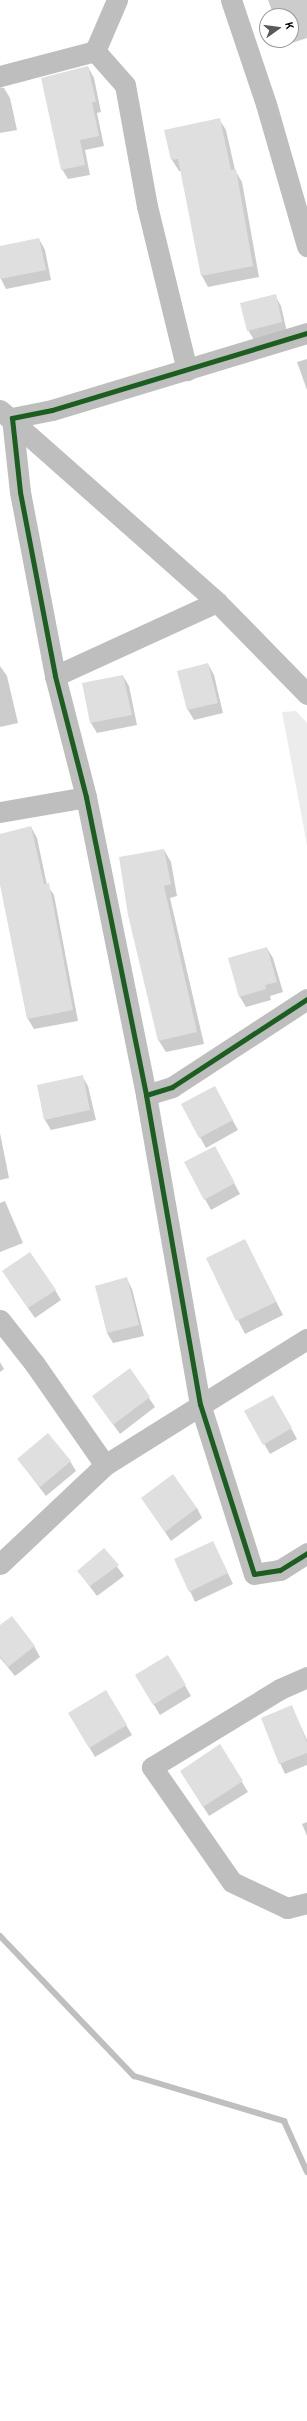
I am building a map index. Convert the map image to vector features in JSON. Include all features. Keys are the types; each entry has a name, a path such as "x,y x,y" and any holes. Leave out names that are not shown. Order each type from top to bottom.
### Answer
{"street":[{"path":"95,50 117,0"},
{"path":"231,0 266,104 307,246"},
{"path":"0,76 95,50"},
{"path":"95,50 125,85 147,206 187,370"},
{"path":"6,414 52,410 307,333"},
{"path":"6,414 217,602 307,694"},
{"path":"6,414 55,676 86,797 146,1095 200,1404 254,1574 280,1570 307,1553"},
{"path":"55,676 217,602"},
{"path":"0,812 86,797"},
{"path":"146,1095 172,1087 307,999"},
{"path":"0,1320 34,1363 105,1465"},
{"path":"0,1564 105,1465 200,1404 307,1339"},
{"path":"307,1676 280,1689 152,1767 232,1882 287,1908 307,1903"}],"shaded area":[{"path":"296,711 307,723 307,845 282,712"}],"building":[{"path":"88,66 96,102 92,102 99,136 80,140 85,165 61,170 41,78"},
{"path":"220,118 231,170 236,169 253,266 201,276 178,159 171,160 164,130"},
{"path":"39,238 46,270 0,279 0,246"},
{"path":"276,294 282,322 247,331 240,303"},
{"path":"208,663 218,703 187,710 177,671"},
{"path":"123,675 132,715 90,723 82,683"},
{"path":"31,826 44,884 49,883 73,1010 27,1019 0,885 0,834"},
{"path":"164,849 171,884 164,886 197,1032 158,1041 128,915 119,857"},
{"path":"267,947 277,982 265,985 266,989 239,997 228,958"},
{"path":"83,1075 90,1110 44,1120 37,1085"},
{"path":"215,1086 233,1120 199,1138 181,1104"},
{"path":"215,1146 235,1183 204,1200 184,1162"},
{"path":"245,1239 276,1302 236,1321 206,1258"},
{"path":"30,1252 56,1290 28,1308 2,1271"},
{"path":"127,1277 139,1325 107,1333 95,1286"},
{"path":"130,1368 150,1397 113,1425 92,1396"},
{"path":"273,1395 292,1428 263,1445 244,1411"},
{"path":"48,1433 71,1461 40,1487 17,1459"},
{"path":"173,1474 197,1508 165,1532 141,1498"},
{"path":"213,1541 228,1573 189,1592 174,1559"},
{"path":"104,1548 119,1565 90,1586 77,1571"},
{"path":"12,1616 35,1646 8,1667 0,1656 0,1625"},
{"path":"168,1655 186,1685 153,1705 135,1675"},
{"path":"106,1690 127,1725 89,1748 68,1713"},
{"path":"292,1705 307,1743 307,1753 279,1764 261,1718"},
{"path":"220,1744 243,1781 203,1807 180,1771"}],"waterway":[{"path":"0,1936 134,2076 284,2121 307,2172"}],"cycle path":[{"path":"307,333 52,410 12,418 20,492 55,676 86,797 146,1095 172,1087 307,999"},
{"path":"146,1095 200,1404 254,1574 280,1570 307,1553"}]}
